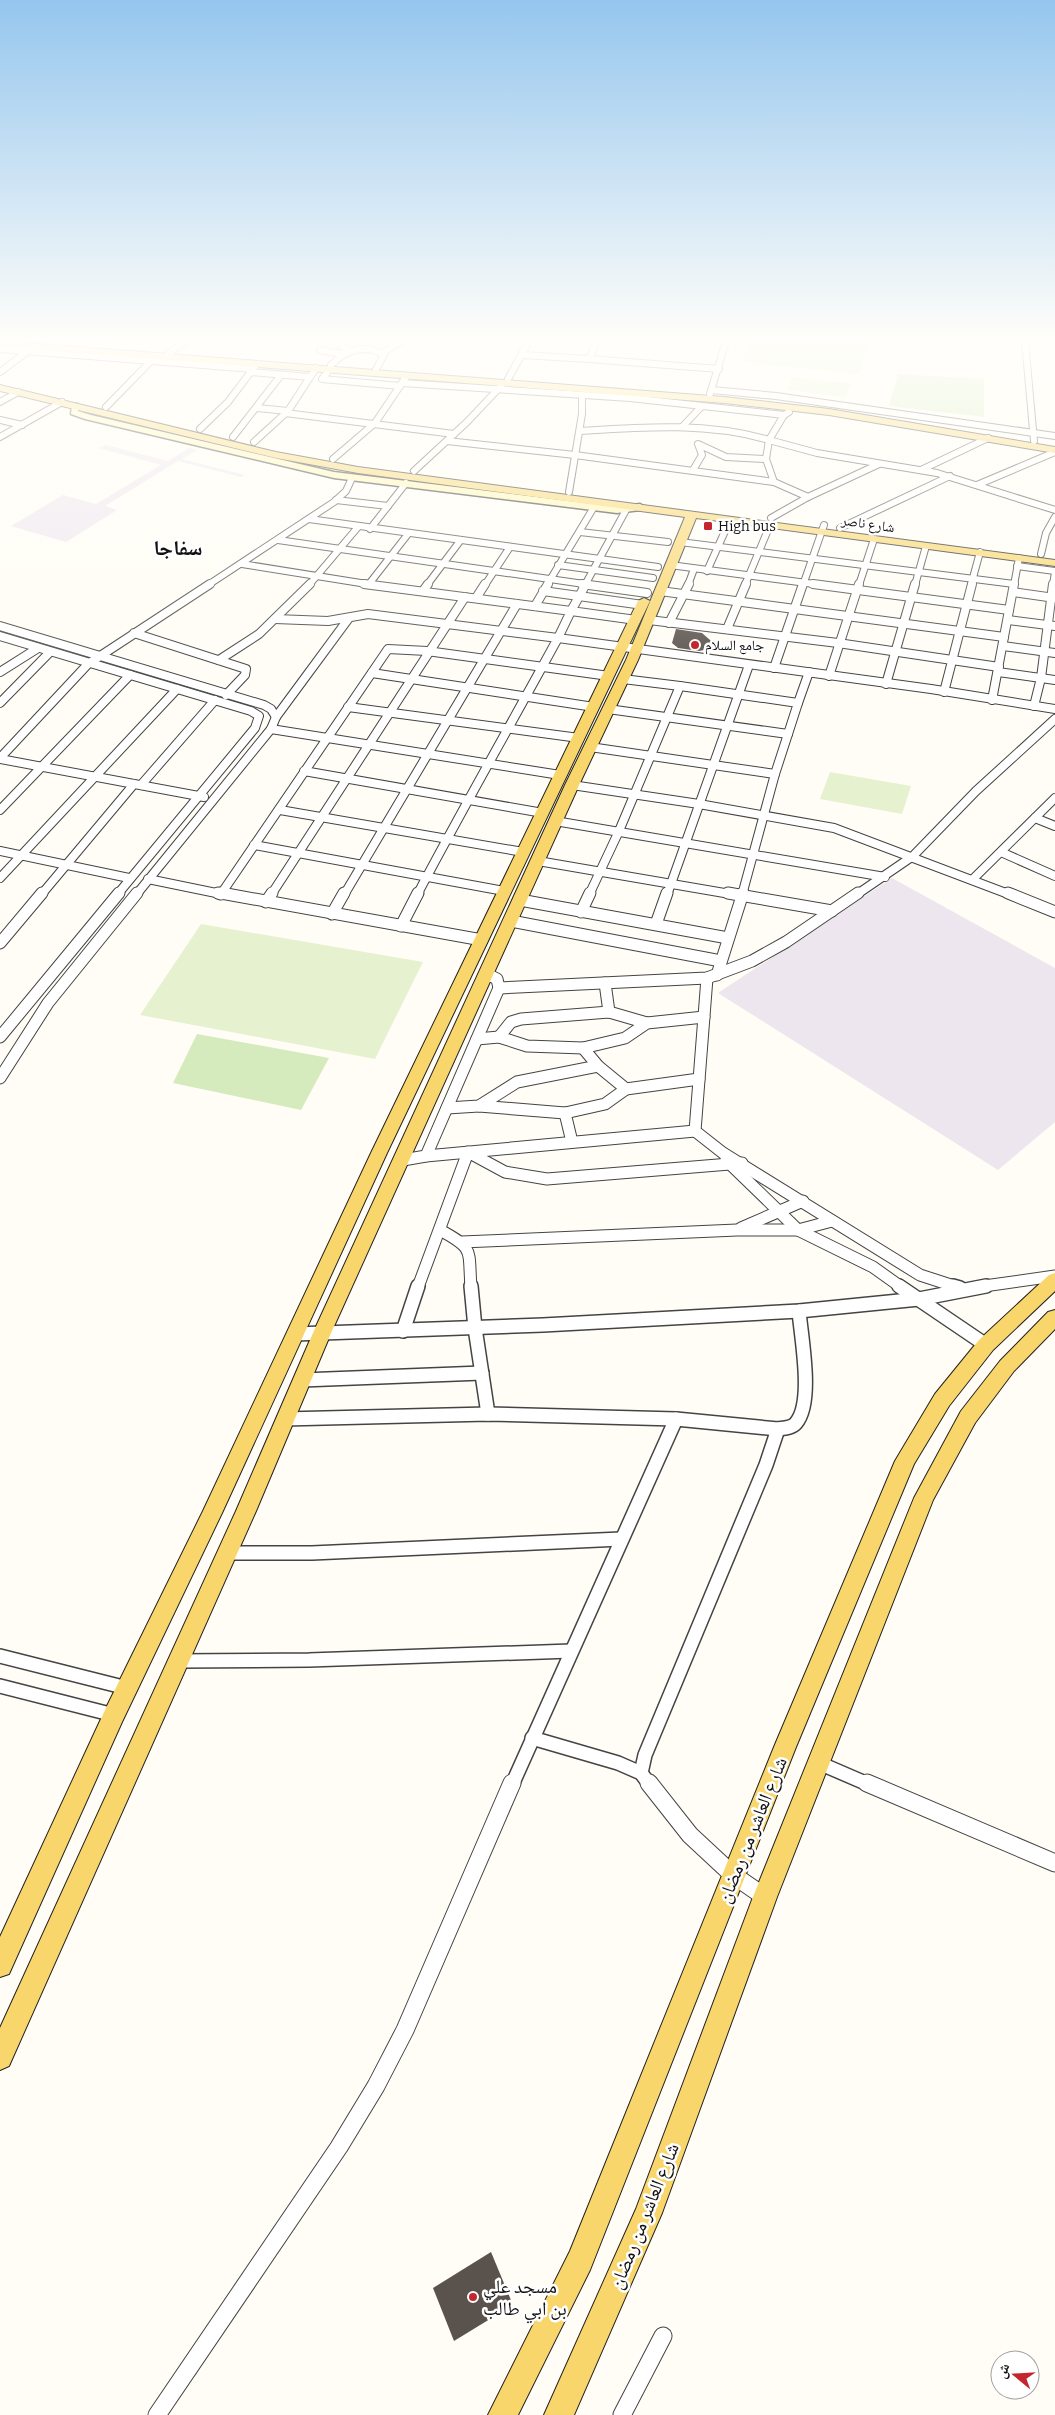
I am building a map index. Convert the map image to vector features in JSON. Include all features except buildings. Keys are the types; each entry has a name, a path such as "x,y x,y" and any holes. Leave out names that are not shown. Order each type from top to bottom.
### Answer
{"main road":[{"name":"شارع ناصر","path":"263,454 301,464 472,482"},
{"name":"شارع ناصر","path":"308,454 640,508 730,520 748,518"},
{"name":"شارع ناصر","path":"485,484 570,492 823,529 874,539 913,541 1055,556"},
{"path":"0,1965 126,1688 212,1513 504,891 530,857 616,678 687,514"},
{"name":"شارع ناصر","path":"823,529 840,528 913,541 926,546 980,552 1018,562 1055,563"},
{"path":"0,2057 178,1661 322,1333 511,921 520,900 530,857"},
{"name":"شارع العاشر من رمضان","path":"503,2415 580,2260 733,1875 905,1461 942,1400 986,1345 1055,1280"},
{"name":"شارع العاشر من رمضان","path":"559,2415 648,2213 765,1897 924,1498 968,1417 1007,1366 1055,1317"}],"street":[{"path":"252,454 301,464 352,478 406,483 594,508 626,510 640,508"},
{"path":"333,459 339,454"},
{"path":"414,471 432,454"},
{"path":"564,454 774,482 808,497"},
{"path":"693,470 702,454"},
{"path":"721,454 726,456 766,459"},
{"path":"767,454 766,459 774,482"},
{"path":"821,454 950,476 1055,510"},
{"path":"921,470 950,454"},
{"path":"977,485 1049,454"},
{"path":"570,492 575,455"},
{"path":"727,630 770,522 808,497 880,464"},
{"path":"840,528 950,476"},
{"path":"0,758 88,664 242,564 336,500 349,486 352,478"},
{"path":"370,529 406,483"},
{"path":"336,500 388,506"},
{"path":"535,606 594,508"},
{"path":"402,926 467,800 490,763 558,638 578,596 594,571 626,510"},
{"path":"1041,554 1046,533 1055,517"},
{"path":"308,519 600,559 652,592 669,623"},
{"path":"707,570 730,520"},
{"path":"219,660 247,644 275,619 358,527"},
{"path":"774,668 802,584 823,529"},
{"path":"580,532 719,546 972,578 1053,598"},
{"path":"369,584 408,534"},
{"path":"829,676 838,643 874,539"},
{"path":"278,540 493,573 652,592 685,594 1004,637"},
{"path":"424,591 460,541"},
{"path":"886,684 926,546"},
{"path":"476,598 510,547"},
{"path":"944,692 968,606 972,578 980,552"},
{"path":"992,700 1018,562 1055,571 1052,626 1044,652 1041,678 1034,706"},
{"path":"242,564 314,577 570,611 652,592 694,569 856,592 1009,610"},
{"path":"558,565 594,571 652,592"},
{"path":"669,623 685,594 694,569"},
{"path":"543,591 578,596 652,592"},
{"path":"266,902 427,651 465,597"},
{"path":"332,914 517,604"},
{"path":"275,619 323,621 368,614 558,638 629,650 809,672 1055,709"},
{"path":"0,1078 25,1036 76,968 213,798 271,730 276,717 349,618"},
{"path":"1008,620 1052,626"},
{"path":"669,623 838,643 952,660 1055,680"},
{"path":"0,626 268,707 276,717"},
{"path":"134,633 247,670 226,695"},
{"path":"0,636 88,664 252,711 259,716 255,728 58,964 0,1037"},
{"path":"1003,646 1055,653"},
{"path":"0,672 38,648"},
{"path":"221,894 388,649 427,651 543,666 798,703"},
{"path":"0,703 50,652"},
{"path":"656,924 749,664"},
{"path":"695,1132 704,1017 712,977 721,961 755,854 775,774 809,672"},
{"path":"372,673 666,718 788,734"},
{"path":"0,810 130,675"},
{"path":"581,912 619,831 648,756 680,686"},
{"path":"0,878 177,689"},
{"path":"0,943 138,784 215,700"},
{"path":"348,707 509,728 648,756 775,774"},
{"path":"499,988 712,977 771,951 885,877 913,856 976,791 1055,719"},
{"path":"271,730 490,763 634,794 834,828 913,856 1055,912"},
{"path":"0,758 213,798"},
{"path":"304,771 467,800 619,831 885,877"},
{"path":"972,880 1055,798"},
{"path":"280,810 448,838 600,873 832,911"},
{"path":"1035,818 1055,826"},
{"path":"254,845 504,891"},
{"path":"0,851 129,878"},
{"path":"1001,852 1055,876"},
{"path":"148,879 221,894 482,940"},
{"path":"520,900 728,938"},
{"path":"511,921 721,961"},
{"path":"58,964 76,968"},
{"path":"426,1156 499,988 497,979 487,974"},
{"path":"605,983 609,1012"},
{"path":"499,1036 511,1022 521,1019 609,1012 647,1023 704,1017"},
{"path":"477,1039 499,1036 527,1046 583,1048 625,1039 647,1023"},
{"path":"583,1048 598,1066 626,1089"},
{"path":"479,1106 517,1082 598,1066"},
{"path":"447,1108 479,1106 565,1113 597,1108 614,1100 626,1089 699,1079"},
{"path":"565,1113 572,1142"},
{"path":"402,1160 572,1142 695,1132 726,1159 798,1230 867,1263 986,1345"},
{"path":"468,1152 493,1169 525,1177 547,1179 726,1159 742,1163 920,1275 963,1289"},
{"path":"403,1331 468,1152"},
{"path":"737,1230 803,1201"},
{"path":"462,1242 737,1230 798,1230 832,1221"},
{"path":"440,1230 462,1242 468,1248 475,1328 488,1414"},
{"path":"295,1334 475,1328 799,1311 918,1299 963,1289 1055,1276"},
{"path":"284,1419 488,1414 676,1420 778,1429 795,1425 805,1403 799,1311"},
{"path":"302,1380 482,1372"},
{"path":"158,2415 288,2226 340,2147 376,2086 405,2030 532,1738 676,1420"},
{"path":"641,1773 645,1755 766,1465 778,1429"},
{"path":"226,1553 312,1552 621,1540"},
{"path":"178,1661 309,1660 571,1651"},
{"path":"0,1656 126,1688"},
{"path":"0,1686 114,1715"},
{"path":"532,1738 618,1763 641,1773 690,1835 733,1875 765,1897"},
{"path":"819,1763 1055,1863"},
{"path":"622,2415 663,2336"}],"shaded area":[{"path":"120,454 140,454 168,461 180,454 191,454 182,459 244,475 241,477 178,461 105,506 117,510 66,542 11,526 63,495 96,504 161,465"},
{"path":"892,878 1055,968 1055,1122 998,1170 718,993"}],"green space":[{"path":"830,772 911,786 902,814 820,799"},
{"path":"201,924 423,962 375,1059 140,1015"},
{"path":"197,1034 329,1058 301,1110 173,1083"}],"place":[{"name":"High bus","path":"708,526"},
{"name":"جامع السلام","path":"695,645"},
{"name":"مسجد علي بن ابي طالب","path":"473,2297"}],"district":[{"name":"سفاجا","path":"178,548"}]}
